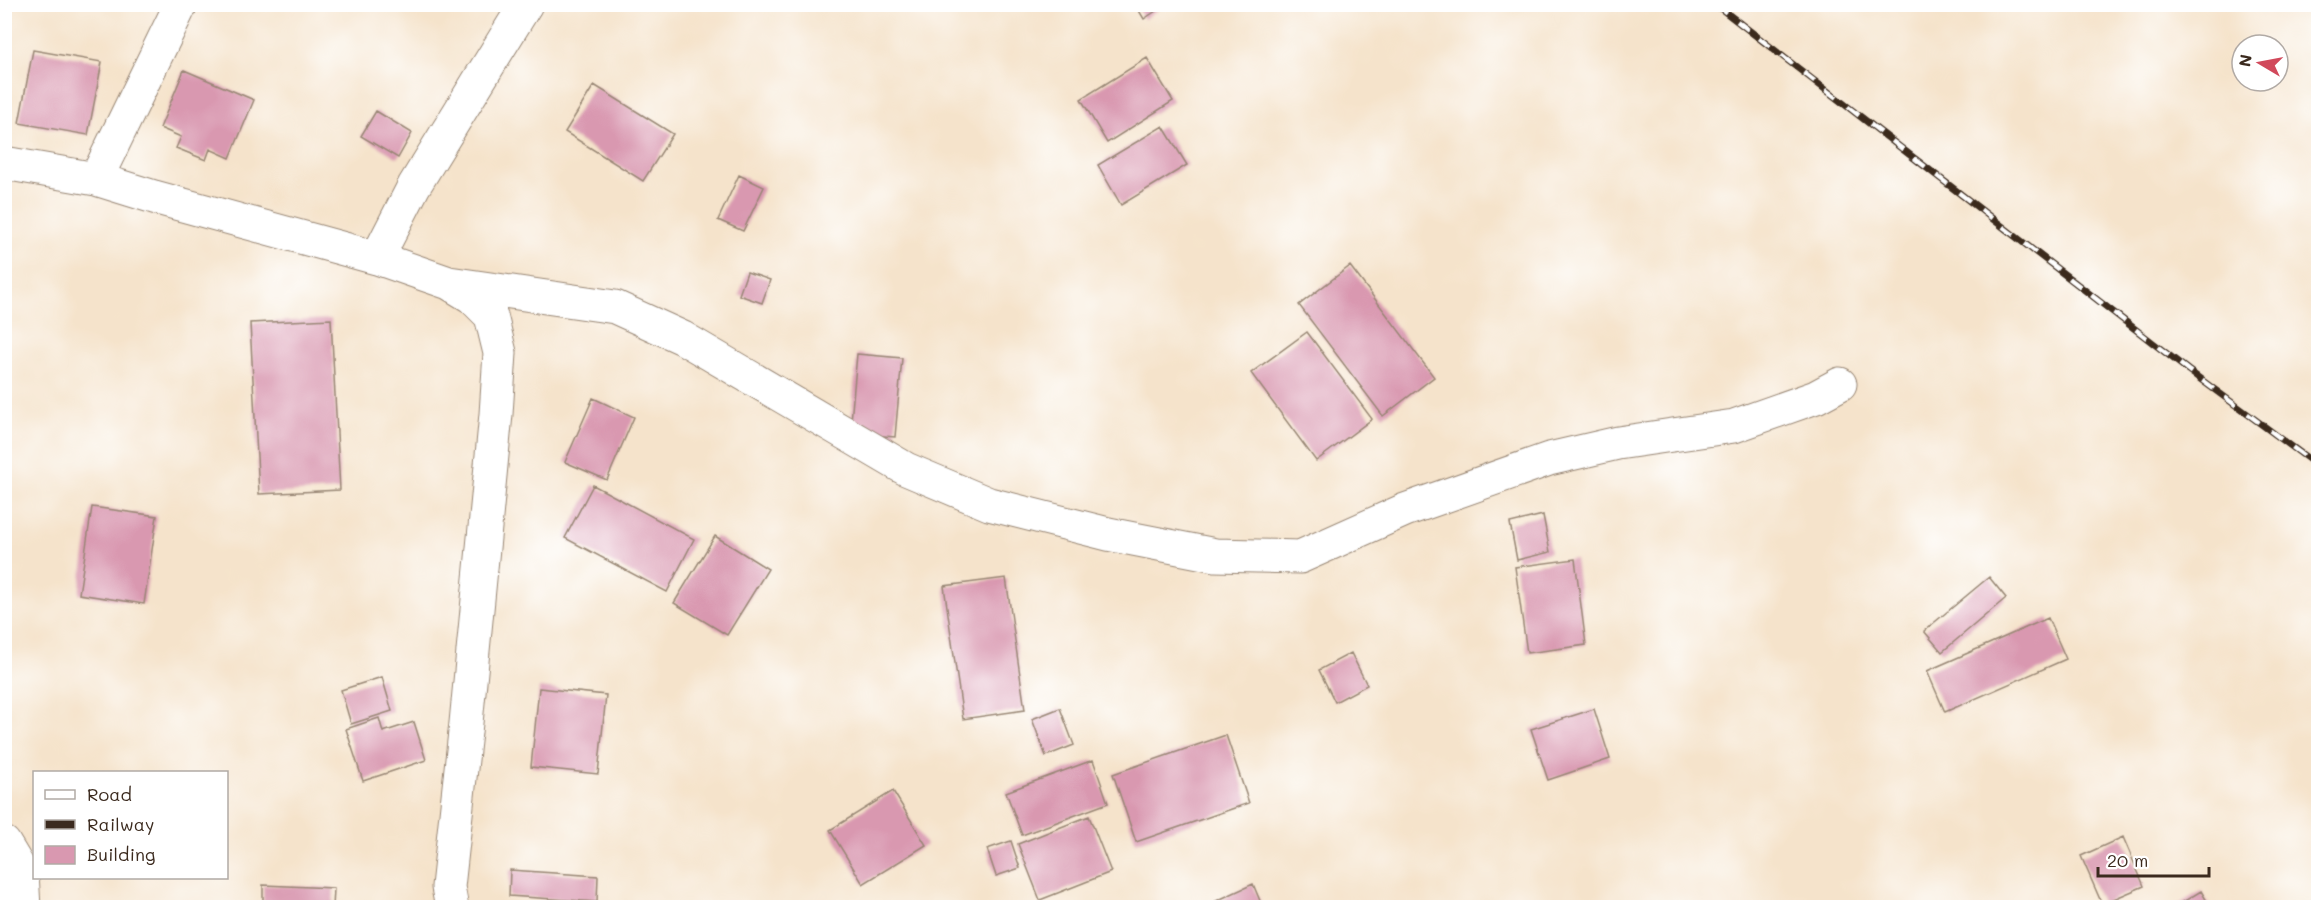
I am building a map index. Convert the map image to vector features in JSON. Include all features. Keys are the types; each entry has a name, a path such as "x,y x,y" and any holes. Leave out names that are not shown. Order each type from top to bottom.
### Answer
{"street":[{"path":"96,179 182,4"},
{"path":"377,258 414,186 526,4"},
{"path":"4,163 96,179 377,258 449,283 615,307 683,338 906,469 988,504 1108,534 1215,555 1300,557 1405,510 1549,459 1618,443 1734,426 1816,397 1840,384"},
{"path":"449,283 472,297 491,316 500,353 496,414 448,887 452,908"},
{"path":"4,843 8,846 22,873 24,908"}],"building":[{"path":"1135,4 1166,4 1144,19"},
{"path":"33,50 102,62 88,135 19,123"},
{"path":"1147,58 1173,101 1107,143 1081,99"},
{"path":"184,70 254,100 230,158 210,149 206,160 176,148 181,137 160,128"},
{"path":"594,85 673,134 643,181 565,132"},
{"path":"376,111 412,133 398,158 361,136"},
{"path":"1163,126 1187,165 1121,205 1098,165"},
{"path":"739,175 764,187 743,231 718,220"},
{"path":"1350,266 1434,377 1383,416 1299,305"},
{"path":"747,272 770,280 762,303 739,295"},
{"path":"331,319 340,490 259,494 250,323"},
{"path":"1307,332 1372,419 1316,461 1251,373"},
{"path":"857,354 902,358 895,437 850,433"},
{"path":"593,398 634,417 607,480 565,462"},
{"path":"593,485 694,539 667,592 565,538"},
{"path":"92,507 157,516 144,604 79,594"},
{"path":"1543,515 1550,552 1517,560 1510,523"},
{"path":"715,536 768,569 727,635 674,603"},
{"path":"1575,559 1586,645 1527,653 1515,567"},
{"path":"1989,577 2006,598 1942,652 1924,631"},
{"path":"1006,578 1025,710 963,719 944,586"},
{"path":"2048,618 2066,659 1945,712 1927,671"},
{"path":"1351,653 1367,685 1335,702 1319,670"},
{"path":"382,677 392,711 351,724 341,690"},
{"path":"539,688 606,695 598,774 531,767"},
{"path":"1060,708 1074,745 1046,756 1032,719"},
{"path":"1594,709 1610,759 1548,780 1531,729"},
{"path":"379,718 383,732 414,722 426,760 363,781 346,729"},
{"path":"1226,735 1249,803 1136,842 1113,774"},
{"path":"1093,760 1108,803 1022,835 1006,792"},
{"path":"893,791 926,845 863,884 830,830"},
{"path":"1089,816 1111,872 1040,900 1018,844"},
{"path":"2123,837 2144,886 2102,904 2081,856"},
{"path":"1011,841 1020,868 996,876 987,849"},
{"path":"510,870 598,876 597,902 509,896"},
{"path":"1253,884 1263,908 1201,908"},
{"path":"263,885 334,888 333,908 263,908"},
{"path":"2201,891 2211,908 2173,908"}],"railway":[{"path":"1715,4 2188,370 2318,466"}]}
